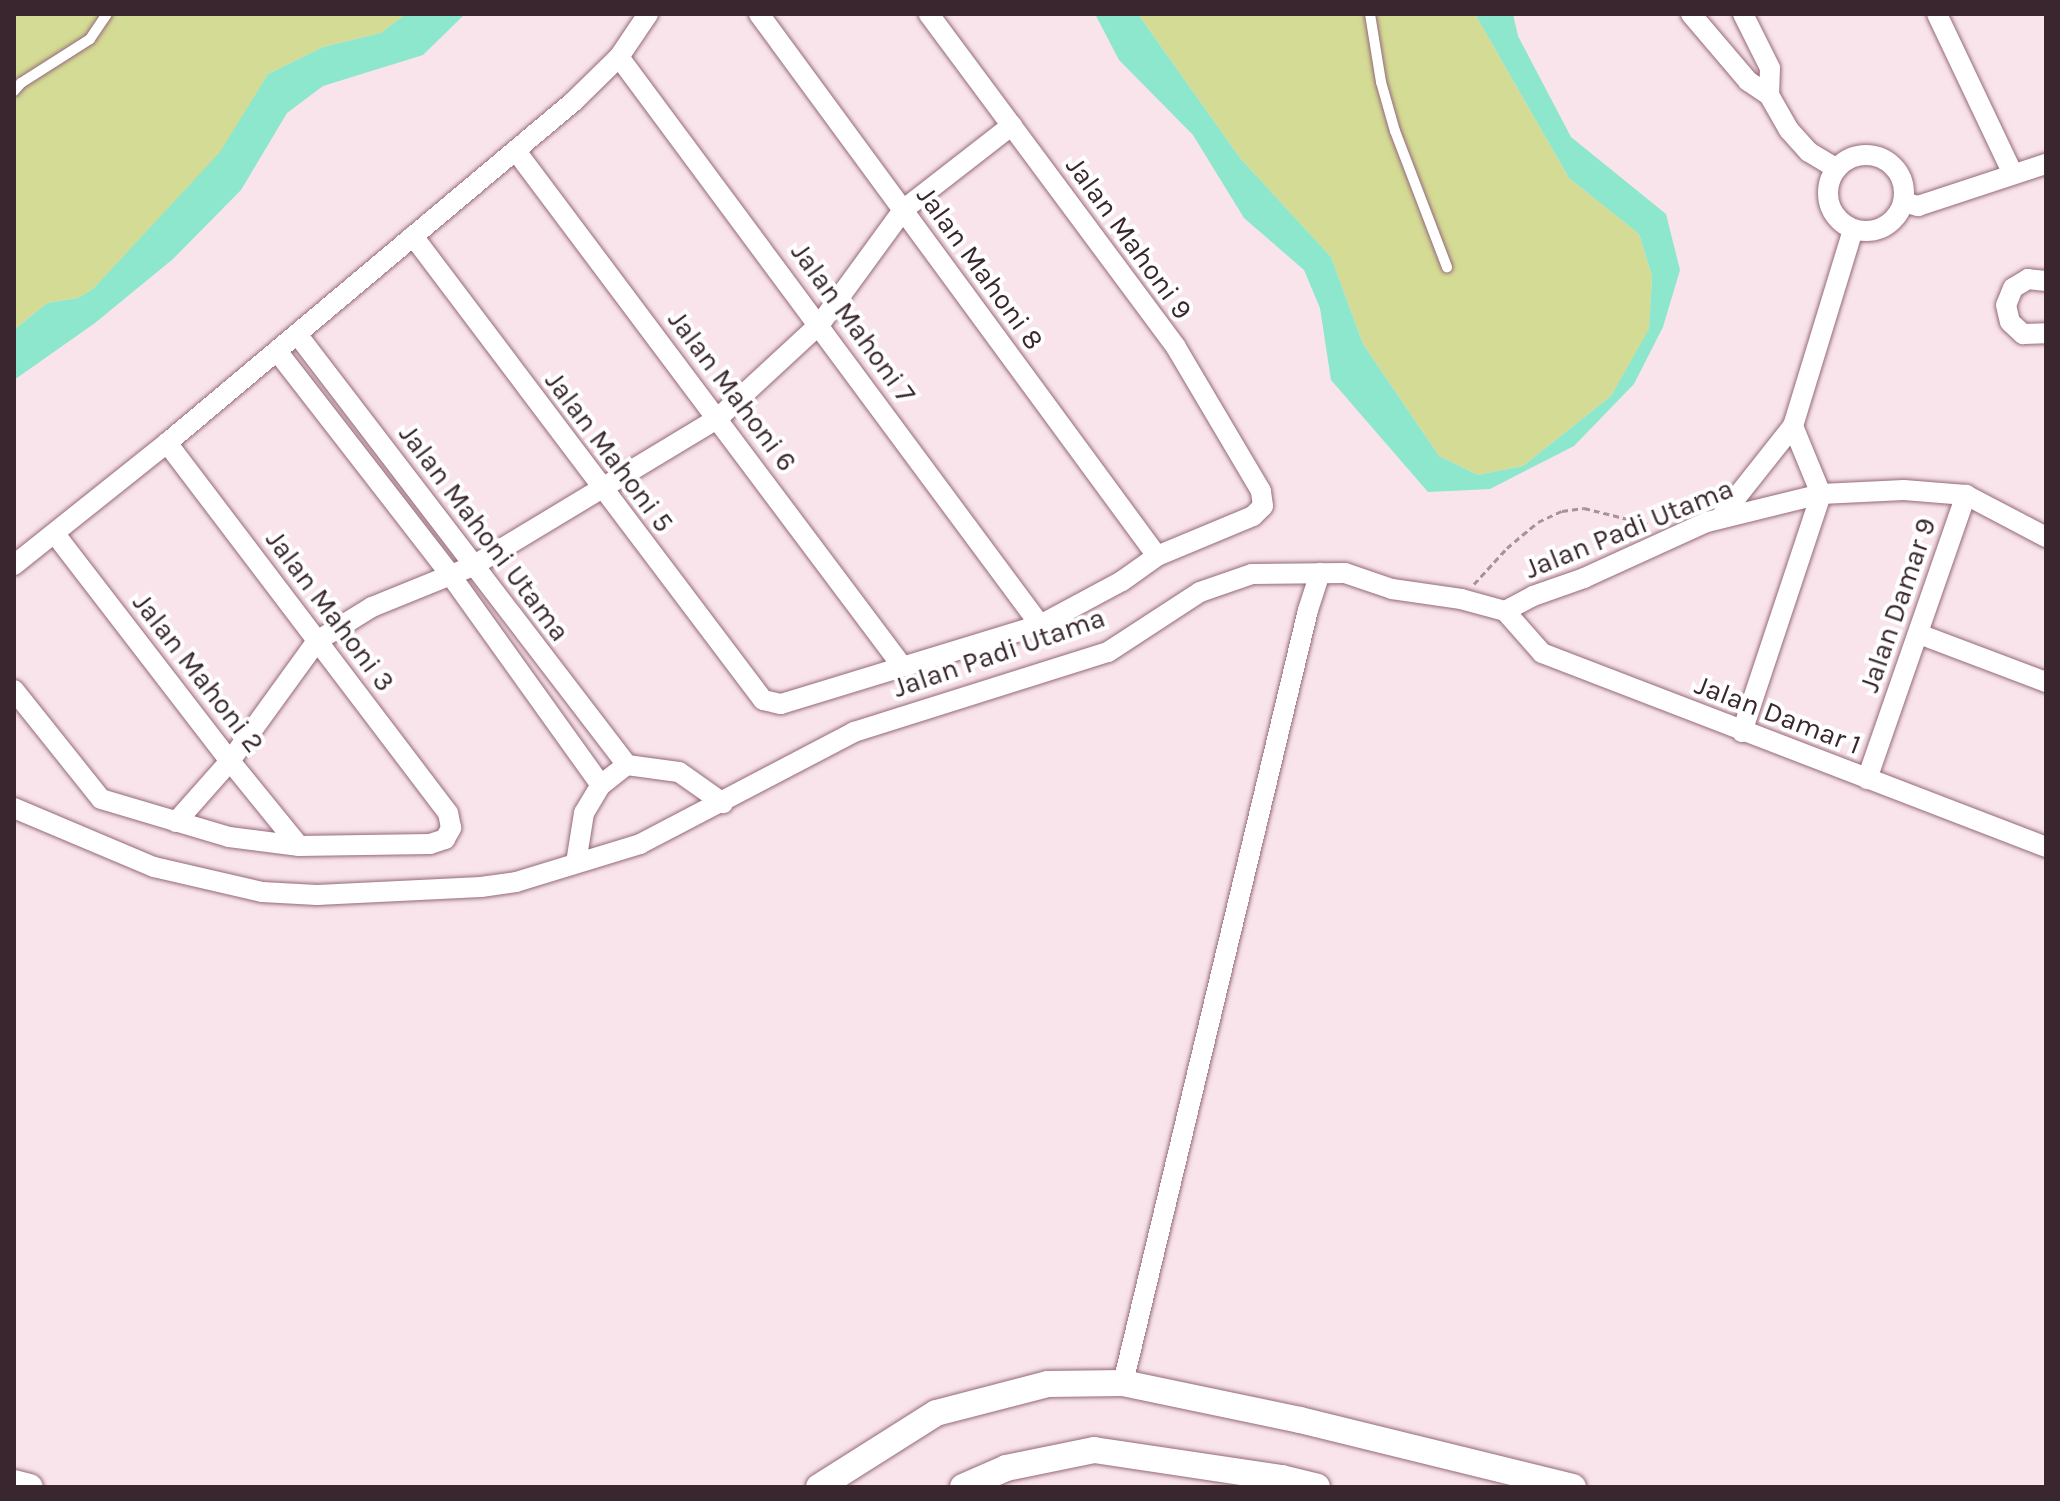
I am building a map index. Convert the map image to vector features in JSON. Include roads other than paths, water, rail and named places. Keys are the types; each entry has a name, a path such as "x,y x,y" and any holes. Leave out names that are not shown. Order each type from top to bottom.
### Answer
{"street":[{"path":"14,565 167,443 516,151 619,57 648,14"},
{"name":"Jalan Mahoni 8","path":"759,14 1157,556"},
{"name":"Jalan Mahoni 9","path":"929,14 1176,347 1261,491 1263,506 1253,516 1157,556"},
{"path":"1691,14 1748,81 1769,95 1789,130 1809,152 1836,168"},
{"path":"1743,14 1770,68 1769,95"},
{"path":"1937,14 2013,174"},
{"name":"Jalan Mahoni 7","path":"619,57 820,324 1040,625"},
{"path":"176,822 230,761 317,641 372,607 449,573 473,566 718,418 820,324 903,210 1012,125"},
{"name":"Jalan Mahoni 6","path":"516,151 902,666"},
{"path":"1862,154 1891,162 1900,174 1905,189 1903,202 1892,220 1876,231 1853,230 1834,214 1829,205 1829,184 1836,168 1862,154"},
{"path":"1903,202 1918,206 2046,164"},
{"path":"1720,518 1793,426 1853,230"},
{"name":"Jalan Mahoni 5","path":"413,236 763,700 781,704 902,666"},
{"path":"2046,281 2028,279 2013,288 2006,305 2010,322 2023,334 2046,333"},
{"name":"Jalan Mahoni Utama","path":"297,334 627,765"},
{"name":"Jalan Mahoni Utama","path":"277,351 449,573 601,785"},
{"path":"1742,732 1821,494 1793,426"},
{"name":"Jalan Mahoni 3","path":"167,443 448,813 451,828 445,839 430,844 299,846"},
{"name":"Jalan Padi Utama","path":"14,808 26,816 154,867 262,892 331,895 481,887 516,882 640,844 854,732 1108,652 1200,592 1252,574 1345,573 1392,589 1461,599 1505,611 1533,596 1720,518 1821,494 1904,490 1966,495 2046,537"},
{"name":"Jalan Damar 9","path":"1867,779 1966,495"},
{"name":"Jalan Mahoni 2","path":"55,534 299,846"},
{"path":"902,666 1040,625 1122,581 1157,556"},
{"path":"1123,1383 1308,610 1320,573"},
{"name":"Jalan Damar 1","path":"1505,611 1542,653 2046,847"},
{"path":"1919,634 2046,682"},
{"path":"14,690 101,799 229,837 299,846"},
{"path":"576,863 584,813 601,785 627,765 679,772 723,803"},
{"path":"819,1487 936,1413 1048,1384 1123,1383 1300,1420 1573,1487"},
{"path":"963,1487 1006,1468 1094,1450 1282,1478 1317,1487"},
{"path":"14,1483 30,1487"}],"lane":[{"path":"14,91 21,83 90,39 107,14"},
{"path":"1370,14 1381,82 1395,131 1447,267"}]}
